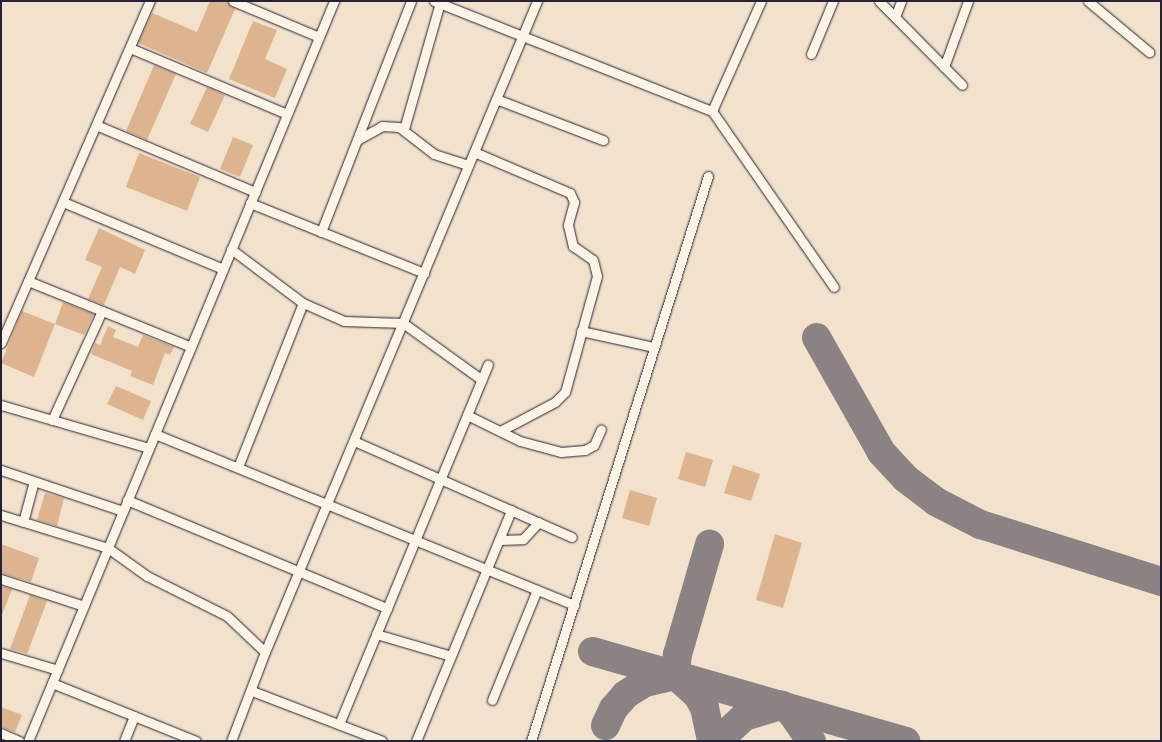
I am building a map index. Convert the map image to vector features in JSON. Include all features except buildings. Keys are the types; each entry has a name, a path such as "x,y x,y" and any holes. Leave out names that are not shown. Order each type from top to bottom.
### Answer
{"street":[{"path":"1,344 150,1"},
{"path":"233,1 319,37"},
{"path":"28,741 334,1"},
{"path":"321,232 412,1"},
{"path":"231,741 252,691 265,652 300,573 537,1"},
{"path":"712,111 762,1"},
{"path":"811,54 834,1"},
{"path":"879,1 962,85"},
{"path":"894,17 901,1"},
{"path":"944,67 968,1"},
{"path":"1088,1 1149,52"},
{"path":"404,129 437,2 712,111 834,287"},
{"path":"130,48 287,114"},
{"path":"496,99 603,140"},
{"path":"96,125 255,192"},
{"path":"357,140 382,126 404,129 434,154 468,165"},
{"path":"474,152 570,193 574,202 568,225 573,246 593,260 596,276 565,392 555,402 500,431"},
{"path":"532,741 708,176"},
{"path":"62,202 223,269"},
{"path":"250,203 424,273"},
{"path":"231,249 303,303 344,321 403,323 482,380"},
{"path":"28,281 191,347"},
{"path":"238,467 303,303"},
{"path":"52,420 102,311"},
{"path":"581,331 654,347"},
{"path":"339,724 488,364"},
{"path":"1,405 149,448"},
{"path":"467,415 520,441 561,452 585,450 594,445 601,430"},
{"path":"155,434 574,605"},
{"path":"354,442 572,537"},
{"path":"1,470 123,511"},
{"path":"23,522 34,481"},
{"path":"128,500 387,608"},
{"path":"416,741 511,510"},
{"path":"1,515 108,548 147,576 227,616 265,652"},
{"path":"498,540 523,539 539,522"},
{"path":"1,579 84,606"},
{"path":"492,700 537,590"},
{"path":"376,634 451,656"},
{"path":"1,653 58,670"},
{"path":"52,683 196,741"},
{"path":"252,691 339,724 361,737 382,741"},
{"path":"124,741 134,716"},
{"path":"1,733 19,741"}],"taxiway":[{"path":"816,337 881,452 905,478 935,501 980,524 1161,581"},
{"path":"675,675 677,654 709,544"},
{"path":"592,651 905,741"},
{"path":"605,725 613,708 625,694 644,682 675,675 697,695 704,707 711,741"},
{"path":"717,741 744,716 781,705 790,711 811,741"}]}
